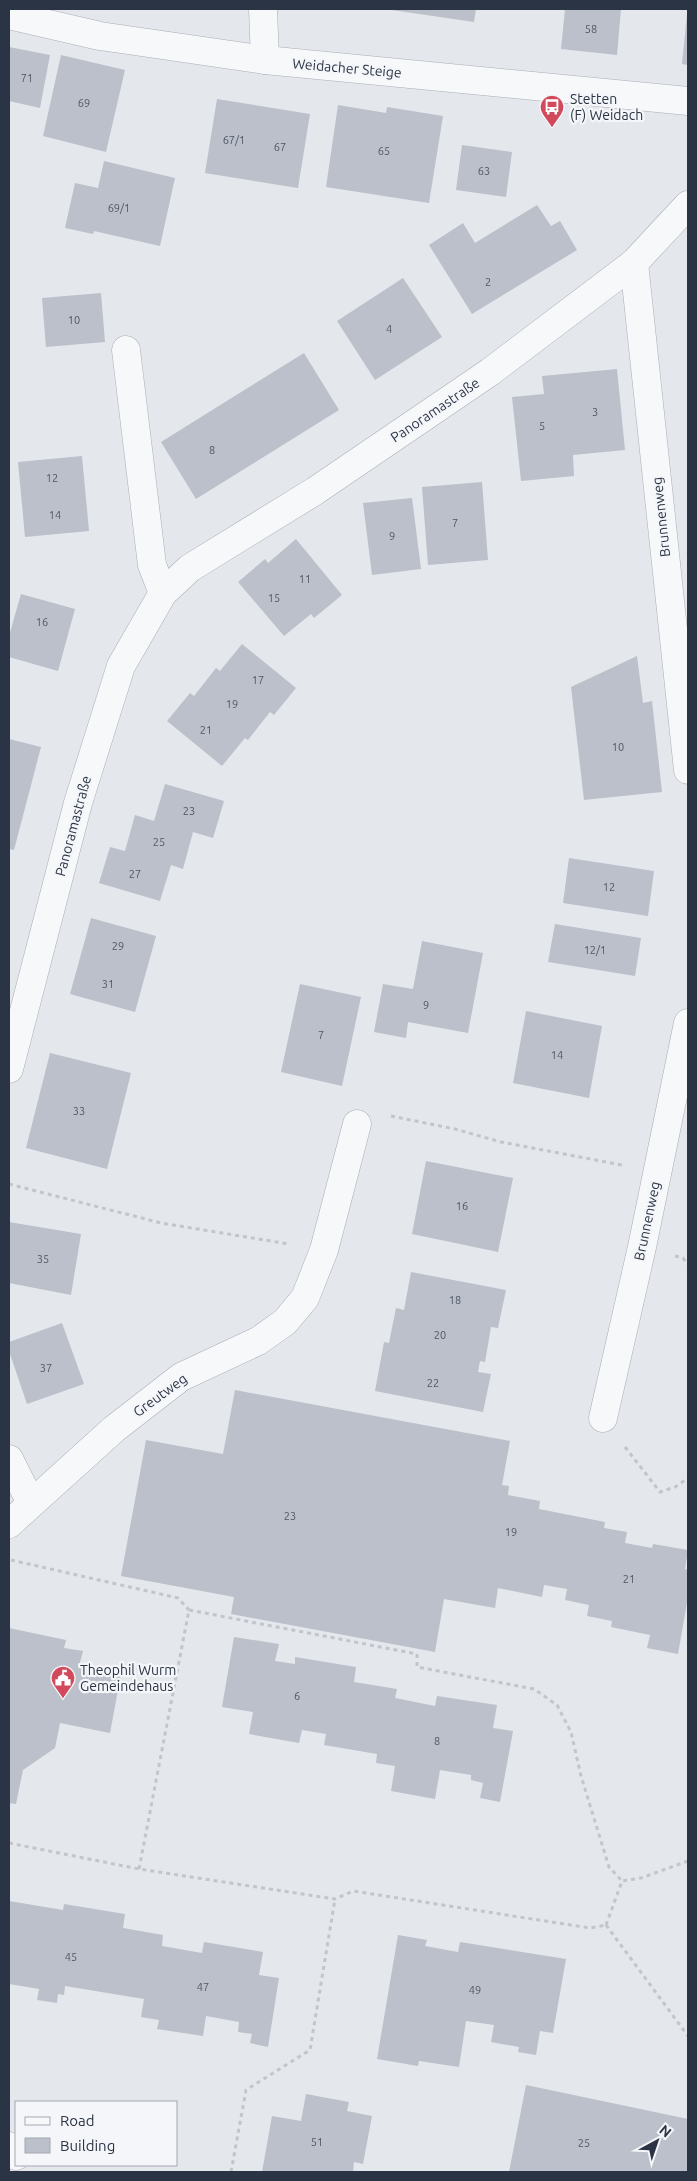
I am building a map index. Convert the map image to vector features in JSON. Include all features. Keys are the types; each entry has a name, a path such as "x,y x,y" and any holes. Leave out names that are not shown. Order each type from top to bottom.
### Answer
{"street":[{"path":"263,9 265,60"},
{"name":"Weidacher Steige","path":"9,15 100,36 265,60 688,102"},
{"name":"Panoramastraße","path":"9,1069 78,803 121,666 163,593 190,568 315,491 490,372 634,263 688,205"},
{"name":"Brunnenweg","path":"634,263 688,770"},
{"path":"126,350 152,565 163,593"},
{"name":"Brunnenweg","path":"603,1418 658,1171 688,1023"},
{"name":"Greutweg","path":"9,1524 114,1429 181,1377 258,1341 285,1322 305,1298 324,1250 357,1124"},
{"path":"9,1459 31,1503"}],"path":[{"path":"357,1124 375,1113 455,1129 502,1142 658,1171"},
{"path":"9,1184 161,1223 324,1250"},
{"path":"603,1418 660,1492 675,1487 688,1478"},
{"path":"9,1560 178,1598 189,1610 417,1654 417,1667 534,1689 557,1705 571,1732 581,1776 609,1867 622,1880"},
{"path":"139,1869 189,1610"},
{"path":"9,1843 139,1869 335,1899 353,1891 590,1928 606,1925"},
{"path":"622,1880 641,1878 688,1861"},
{"path":"606,1925 622,1880"},
{"path":"231,2172 246,2090 310,2050 335,1899"},
{"path":"606,1925 688,2036"}],"building":[{"path":"385,9 476,9 474,22"},
{"path":"565,9 621,9 617,55 561,49"},
{"path":"688,14 688,65 682,64"},
{"path":"9,47 50,55 40,108 9,101"},
{"path":"61,55 125,70 106,152 43,136"},
{"path":"217,99 310,114 298,188 205,173"},
{"path":"338,105 386,113 387,107 443,116 429,203 326,187"},
{"path":"462,145 512,152 506,197 456,190"},
{"path":"104,161 175,178 160,246 94,231 93,234 65,228 75,183 98,188"},
{"path":"537,205 551,226 560,221 577,250 472,314 429,245 463,223 475,243"},
{"path":"403,278 442,337 375,380 337,321"},
{"path":"101,293 105,342 46,347 42,298"},
{"path":"304,353 339,410 196,499 161,442"},
{"path":"617,369 625,450 573,455 574,476 521,481 512,397 544,394 542,376"},
{"path":"82,456 89,531 25,537 18,462"},
{"path":"482,482 488,560 428,565 422,487"},
{"path":"412,498 421,569 372,575 363,503"},
{"path":"296,539 342,595 314,618 311,614 284,636 238,582 265,559 268,563"},
{"path":"21,594 75,609 58,671 9,657 9,636"},
{"path":"242,644 296,688 274,715 270,712 248,740 245,738 222,766 167,721 190,693 194,696 216,668 220,671"},
{"path":"637,656 643,703 652,701 662,792 584,800 571,687"},
{"path":"9,739 41,747 14,850 9,849"},
{"path":"165,784 224,801 213,838 193,832 183,869 171,865 160,901 99,883 110,847 125,851 135,815 154,821"},
{"path":"569,858 654,871 648,916 563,903"},
{"path":"91,918 156,936 135,1012 70,994"},
{"path":"555,924 641,938 635,976 548,962"},
{"path":"422,941 483,953 468,1033 408,1022 406,1038 374,1032 383,984 413,989"},
{"path":"300,984 361,997 342,1086 281,1072"},
{"path":"526,1011 602,1026 589,1098 513,1083"},
{"path":"50,1053 131,1073 107,1169 26,1148"},
{"path":"426,1161 513,1178 498,1252 412,1234"},
{"path":"9,1222 81,1234 71,1295 9,1283"},
{"path":"411,1272 506,1290 498,1328 491,1327 485,1362 480,1361 478,1372 491,1374 483,1412 375,1391 384,1342 389,1343 396,1308 404,1310"},
{"path":"62,1323 84,1384 27,1404 9,1351 9,1342"},
{"path":"235,1390 510,1441 502,1485 509,1486 508,1495 540,1501 539,1509 605,1522 604,1528 627,1532 625,1543 652,1548 653,1544 688,1550 685,1569 688,1570 688,1597 678,1654 647,1648 650,1635 611,1627 612,1621 587,1616 589,1605 565,1600 567,1589 544,1585 542,1597 498,1588 495,1608 444,1599 435,1652 231,1614 234,1597 121,1576 146,1440 223,1454"},
{"name":"Theophil Wurm Gemeindehaus","path":"9,1628 66,1640 64,1648 83,1651 79,1666 121,1674 110,1733 60,1723 55,1748 23,1770 16,1804 9,1803"},
{"path":"234,1637 279,1644 275,1661 295,1664 295,1657 356,1667 354,1682 397,1689 395,1698 435,1706 437,1696 497,1705 493,1728 513,1731 500,1802 480,1798 483,1783 471,1780 471,1775 440,1770 435,1799 391,1791 395,1766 376,1763 377,1754 324,1745 326,1734 302,1730 299,1743 249,1734 253,1712 222,1707"},
{"path":"9,1901 63,1910 64,1904 125,1914 123,1928 163,1935 162,1946 202,1953 204,1942 263,1952 259,1975 279,1978 268,2047 250,2043 252,2034 238,2032 239,2022 206,2016 203,2036 157,2029 159,2020 141,2017 144,1999 65,1986 64,1995 58,1994 57,2003 37,2000 39,1989 9,1984"},
{"path":"398,1935 427,1940 425,1946 458,1952 460,1942 566,1959 553,2033 540,2031 536,2055 518,2052 519,2047 491,2042 494,2025 466,2021 459,2067 419,2061 418,2066 377,2059"},
{"path":"526,2085 688,2119 688,2172 509,2172"},
{"path":"306,2094 349,2102 347,2111 372,2116 363,2164 354,2162 353,2172 262,2172 272,2116 301,2121"}],"place":[{"name":"Stetten (F) Weidach","path":"552,128"},
{"name":"Theophil Wurm Gemeindehaus","path":"63,1699"}]}
